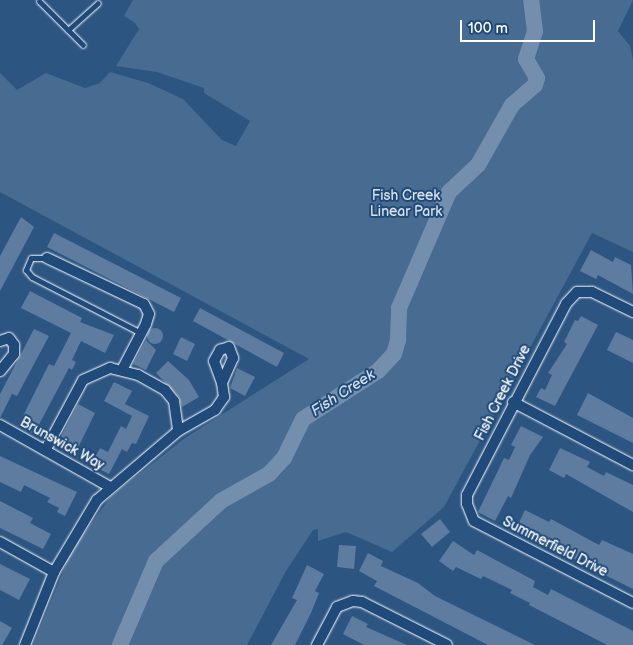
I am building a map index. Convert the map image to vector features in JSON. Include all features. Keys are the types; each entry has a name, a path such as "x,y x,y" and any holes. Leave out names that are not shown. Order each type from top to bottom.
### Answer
{"street":[{"path":"47,258 144,304 149,314 142,333 122,370"},
{"name":"Fish Creek Drive","path":"468,511 468,494 513,402 555,321 577,292 592,292 633,312"},
{"path":"0,341 9,338 14,345 14,354 0,370"},
{"path":"46,449 83,380 110,368 122,370 165,390 174,401 178,432"},
{"path":"25,645 54,572 68,543 110,487 178,432 222,402 222,383"},
{"path":"513,402 633,465"},
{"name":"Brunswick Way","path":"0,425 46,449 110,487"},
{"name":"Summerfield Drive","path":"468,511 474,521 633,603"},
{"path":"0,542 54,572"},
{"path":"317,645 337,607 344,603 362,602 447,645"}],"lane":[{"path":"39,1 83,45"},
{"path":"68,30 98,3"},
{"path":"47,258 31,258 26,270 32,277 142,333"}],"green space":[{"name":"Fish Creek Linear Park","path":"133,0 633,0 618,31 630,46 633,60 633,252 592,233 444,507 392,552 346,532 318,541 318,529 313,530 286,571 247,645 33,645 71,552 111,496 185,438 309,359 0,192 0,73 17,90 46,73 85,88 100,83 110,72 148,83 183,99 222,140 236,146 250,121 204,93 204,88 157,72 116,66 139,29 135,23 124,16"}],"building":[{"path":"21,217 34,227 0,291 0,256"},
{"path":"54,233 181,298 174,312 47,247"},
{"path":"591,250 613,262 615,257 631,265 633,294 598,275 596,279 580,271"},
{"path":"30,291 82,318 80,322 114,335 105,353 81,341 72,360 76,362 72,370 69,368 34,434 18,426 49,364 54,366 71,333 21,308"},
{"path":"200,308 284,353 277,367 193,321"},
{"path":"581,316 598,325 555,406 536,397 541,388 545,390 552,375 548,373 567,344 564,342 575,320 578,321"},
{"path":"152,328 158,328 163,333 161,342 152,344 147,339 147,333"},
{"path":"34,329 49,336 17,396 12,394 0,418 0,394"},
{"path":"616,332 633,340 633,363 607,350"},
{"path":"181,337 195,344 187,361 173,354"},
{"path":"146,340 156,350 146,370 133,364"},
{"path":"168,361 189,380 199,397 182,407 179,397 156,373"},
{"path":"237,368 255,377 245,396 230,388"},
{"path":"114,382 132,391 125,404 149,416 136,444 132,443 127,452 122,449 109,474 91,465 100,448 108,452 121,426 126,429 132,416 104,401"},
{"path":"588,393 633,418 633,443 577,415"},
{"path":"78,404 95,413 74,456 59,448 64,438 61,437"},
{"path":"521,426 543,437 530,455 511,498 508,496 495,521 478,512 504,458 509,460 515,447 511,445"},
{"path":"560,448 590,462 587,467 604,476 606,472 633,485 633,512 566,474 564,478 549,470"},
{"path":"0,456 77,492 65,516 57,512 59,508 47,502 50,498 24,485 21,492 0,482"},
{"path":"0,501 33,518 30,523 51,534 43,549 0,528"},
{"path":"525,510 549,522 551,519 599,545 602,540 633,554 633,589 593,569 596,564 580,556 578,561 540,540 541,537 527,530 525,534 516,529"},
{"path":"440,519 450,532 432,547 421,534"},
{"path":"453,541 474,555 477,550 535,581 533,587 548,595 551,589 633,631 633,645 607,645 529,605 530,603 510,593 512,590 483,576 481,579 456,567 453,571 439,561"},
{"path":"339,545 356,546 354,569 337,567"},
{"path":"368,553 383,561 381,566 418,583 435,596 535,645 488,645 374,586 377,581 359,571"},
{"path":"0,564 30,579 19,600 0,590"},
{"path":"307,565 324,574 315,591 319,593 311,613 295,645 271,645 297,600 292,598"},
{"path":"352,616 368,624 366,627 407,645 364,645 343,634"},
{"path":"0,621 12,628 2,645 0,645"}],"waterway":[{"name":"Fish Creek","path":"120,645 156,561 221,501 269,474 284,458 303,419 378,371 394,354 398,340 399,308 449,192 478,165 512,105 535,85 537,78 526,59 535,31 531,0"}]}
